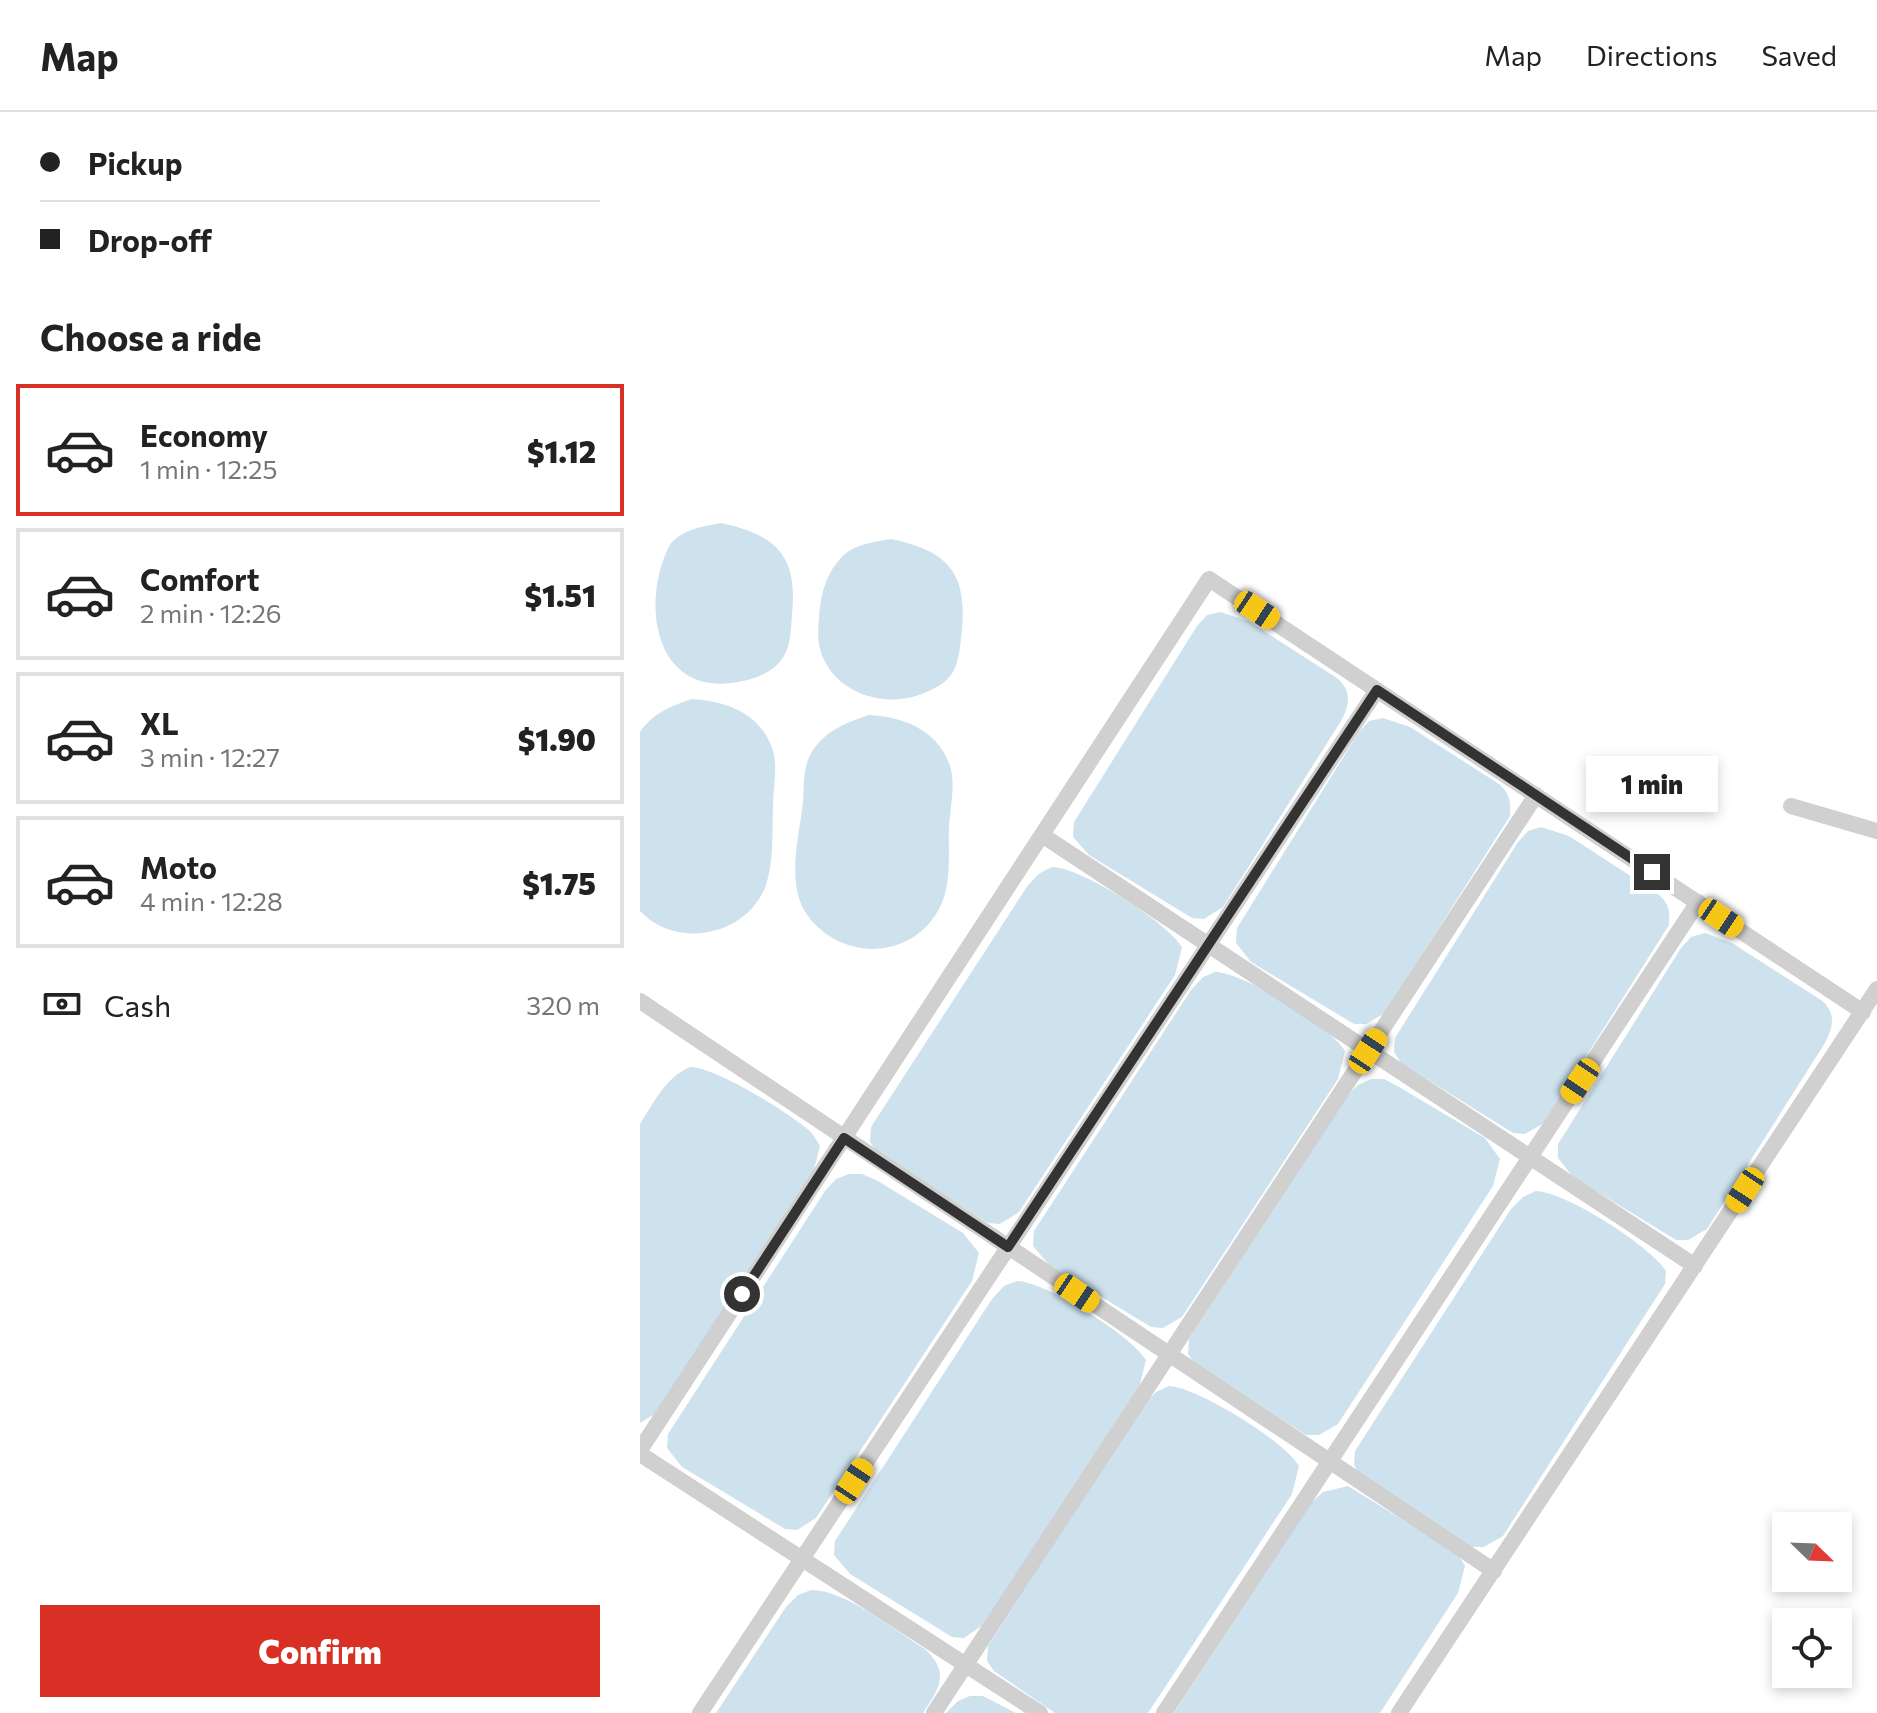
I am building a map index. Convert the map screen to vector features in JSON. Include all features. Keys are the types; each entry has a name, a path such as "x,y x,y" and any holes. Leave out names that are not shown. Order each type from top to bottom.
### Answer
{"lane":[{"path":"1040,1713 640,1452 1209,579 1863,1012"},
{"path":"700,1713 1377,690"},
{"path":"934,1713 1536,795"},
{"path":"1791,806 1877,831"},
{"path":"1042,835 1695,1266"},
{"path":"1164,1713 1698,902"},
{"path":"1399,1713 1877,989"},
{"path":"640,1001 1494,1571"}],"water":[{"path":"721,523 757,534 780,551 791,577 791,625 786,651 780,662 770,670 744,681 709,683 687,675 671,660 661,639 656,615 656,590 661,565 671,543 688,531"},
{"path":"891,539 927,550 950,567 957,579 963,610 958,657 950,676 938,686 903,699 871,697 843,684 824,660 819,644 822,594 836,563 858,547"},
{"path":"1220,612 1248,621 1337,678 1348,698 1341,721 1223,907 1204,919 1192,918 1089,855 1073,837 1074,822 1197,626 1207,615"},
{"path":"692,699 730,707 752,719 768,738 775,771 771,856 766,885 757,902 744,916 710,932 691,933 672,931 640,911 640,732 663,711"},
{"path":"869,715 907,723 928,735 945,754 953,780 948,877 941,905 930,923 915,936 880,948 862,948 843,943 826,934 811,920 798,894 795,863 804,775 812,751 825,736"},
{"path":"1383,718 1410,727 1499,784 1509,798 1510,816 1385,1013 1366,1024 1354,1024 1251,962 1236,943 1237,928 1359,732 1369,721"},
{"path":"1541,827 1569,836 1657,893 1668,907 1669,925 1544,1123 1525,1134 1513,1133 1401,1063 1394,1052 1395,1038 1518,842 1528,831"},
{"path":"1052,867 1083,876 1123,898 1160,924 1182,947 1175,975 1019,1212 1000,1224 988,1223 877,1152 870,1142 871,1127 1028,885"},
{"path":"1705,933 1732,943 1821,1000 1829,1009 1832,1025 1825,1043 1707,1229 1688,1240 1676,1240 1573,1177 1558,1158 1558,1144 1681,948 1691,937"},
{"path":"1215,972 1246,981 1286,1002 1323,1029 1345,1051 1338,1079 1182,1317 1163,1328 1151,1327 1049,1265 1033,1246 1034,1231 1191,990 1203,977"},
{"path":"690,1067 716,1074 766,1101 807,1129 820,1146 813,1174 658,1412 640,1423 640,1124 667,1084"},
{"path":"1371,1079 1384,1079 1485,1138 1500,1159 1493,1186 1338,1424 1319,1435 1306,1435 1195,1364 1188,1354 1189,1339 1346,1097 1358,1085"},
{"path":"849,1174 862,1174 878,1181 963,1233 979,1253 972,1281 816,1518 797,1530 785,1529 682,1467 667,1448 668,1434 825,1191 836,1179"},
{"path":"1536,1191 1566,1200 1626,1235 1666,1271 1665,1284 1503,1536 1484,1547 1472,1547 1360,1476 1354,1465 1355,1451 1511,1209 1523,1197"},
{"path":"1017,1281 1047,1290 1087,1312 1124,1338 1146,1360 1139,1388 983,1625 964,1638 952,1637 850,1574 834,1555 835,1541 992,1299 1004,1286"},
{"path":"1169,1386 1199,1396 1240,1417 1291,1456 1299,1466 1292,1494 1148,1713 1055,1713 994,1671 987,1661 988,1646 1144,1404 1156,1392"},
{"path":"1348,1486 1458,1554 1465,1566 1458,1593 1380,1713 1174,1713 1310,1504 1323,1492"},
{"path":"811,1590 854,1603 925,1649 938,1665 940,1680 923,1713 716,1713 786,1607 798,1595"},
{"path":"970,1696 983,1696 1016,1713 946,1713 958,1701"}],"route":[{"path":"742,1294 844,1138 1008,1247 1377,690 1652,872"}]}
